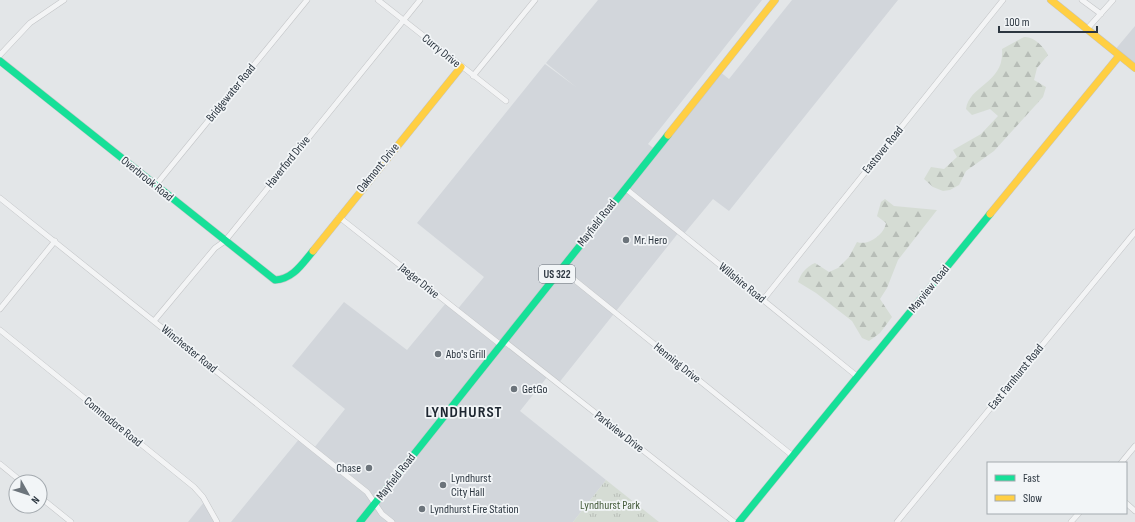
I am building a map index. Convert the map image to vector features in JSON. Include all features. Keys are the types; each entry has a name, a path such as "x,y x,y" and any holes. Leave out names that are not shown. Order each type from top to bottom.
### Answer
{"street":[{"path":"0,55 30,23 64,0"},
{"name":"Bridgewater Road","path":"155,186 307,0"},
{"name":"Curry Drive","path":"378,0 472,76 506,101"},
{"name":"Haverford Drive","path":"154,321 215,248 225,241 420,0"},
{"path":"472,76 535,0"},
{"name":"Mayfield Road","path":"360,522 775,0"},
{"name":"Eastover Road","path":"763,300 1003,0"},
{"path":"1051,0 1135,68"},
{"path":"1082,0 1101,14"},
{"path":"1087,29 1113,0"},
{"name":"Mayview Road","path":"740,522 1120,56"},
{"name":"Overbrook Road","path":"0,60 155,186 275,280 282,280 290,276 296,270"},
{"name":"Oakmont Drive","path":"296,270 461,67"},
{"name":"Willshire Road","path":"625,188 858,377"},
{"name":"Winchester Road","path":"0,198 367,492 382,514 392,522"},
{"name":"Jaeger Drive","path":"339,217 502,343"},
{"name":"East Farnhurst Road","path":"897,522 1135,232"},
{"path":"0,308 54,241"},
{"name":"Henning Drive","path":"561,269 793,456"},
{"name":"Commodore Road","path":"0,330 194,487 203,498 217,522"},
{"name":"Parkview Drive","path":"502,343 734,522"},
{"path":"1122,462 1135,446"},
{"path":"0,464 12,474"},
{"path":"48,503 71,522"},
{"path":"1127,504 1135,511"},
{"path":"1071,522 1078,514"}],"shaded area":[{"path":"598,0 762,0 648,144 656,150 719,71 729,79 792,0 898,0 729,211 713,199 683,235 679,232 558,384 548,376 520,411 606,480 573,522 231,522 300,438 314,448 345,409 292,366 344,302 407,350 446,303 456,311 484,277 417,223 545,64 576,87 546,63"},
{"path":"1135,26 1135,68 1114,51"},
{"path":"205,501 217,522 188,522"}],"green space":[{"path":"1024,37 1035,40 1048,55 1037,68 1034,80 1046,87 1043,97 994,151 966,171 959,185 950,190 943,191 933,187 924,179 931,167 944,169 957,157 953,150 981,134 998,116 990,109 972,115 966,109 973,94 993,77 998,69 1002,49"},
{"path":"885,199 894,206 937,210 898,260 887,288 880,299 892,317 880,333 869,341 862,338 852,321 816,293 798,282 804,271 809,266 815,263 829,272 838,268 849,257 857,242 861,243 870,241 879,235 886,223 877,216 881,202"},
{"name":"Lyndhurst Park","path":"606,480 659,522 573,522"}],"traffic: fast":[{"path":"0,61 275,280 292,274 301,266 313,251"},
{"path":"360,522 668,135"},
{"path":"739,522 990,214"}],"traffic: slow":[{"path":"668,135 775,0"},
{"path":"1051,0 1135,68"},
{"path":"990,214 1119,56"},
{"path":"313,251 461,67"}],"place":[{"name":"Mr. Hero","path":"626,240"},
{"name":"Abo's Grill","path":"438,354"},
{"name":"GetGo","path":"514,389"},
{"name":"Chase","path":"369,468"},
{"name":"Lyndhurst City Hall","path":"443,485"},
{"name":"Lyndhurst Fire Station","path":"422,509"}],"district":[{"name":"LYNDHURST","path":"464,412"}]}
